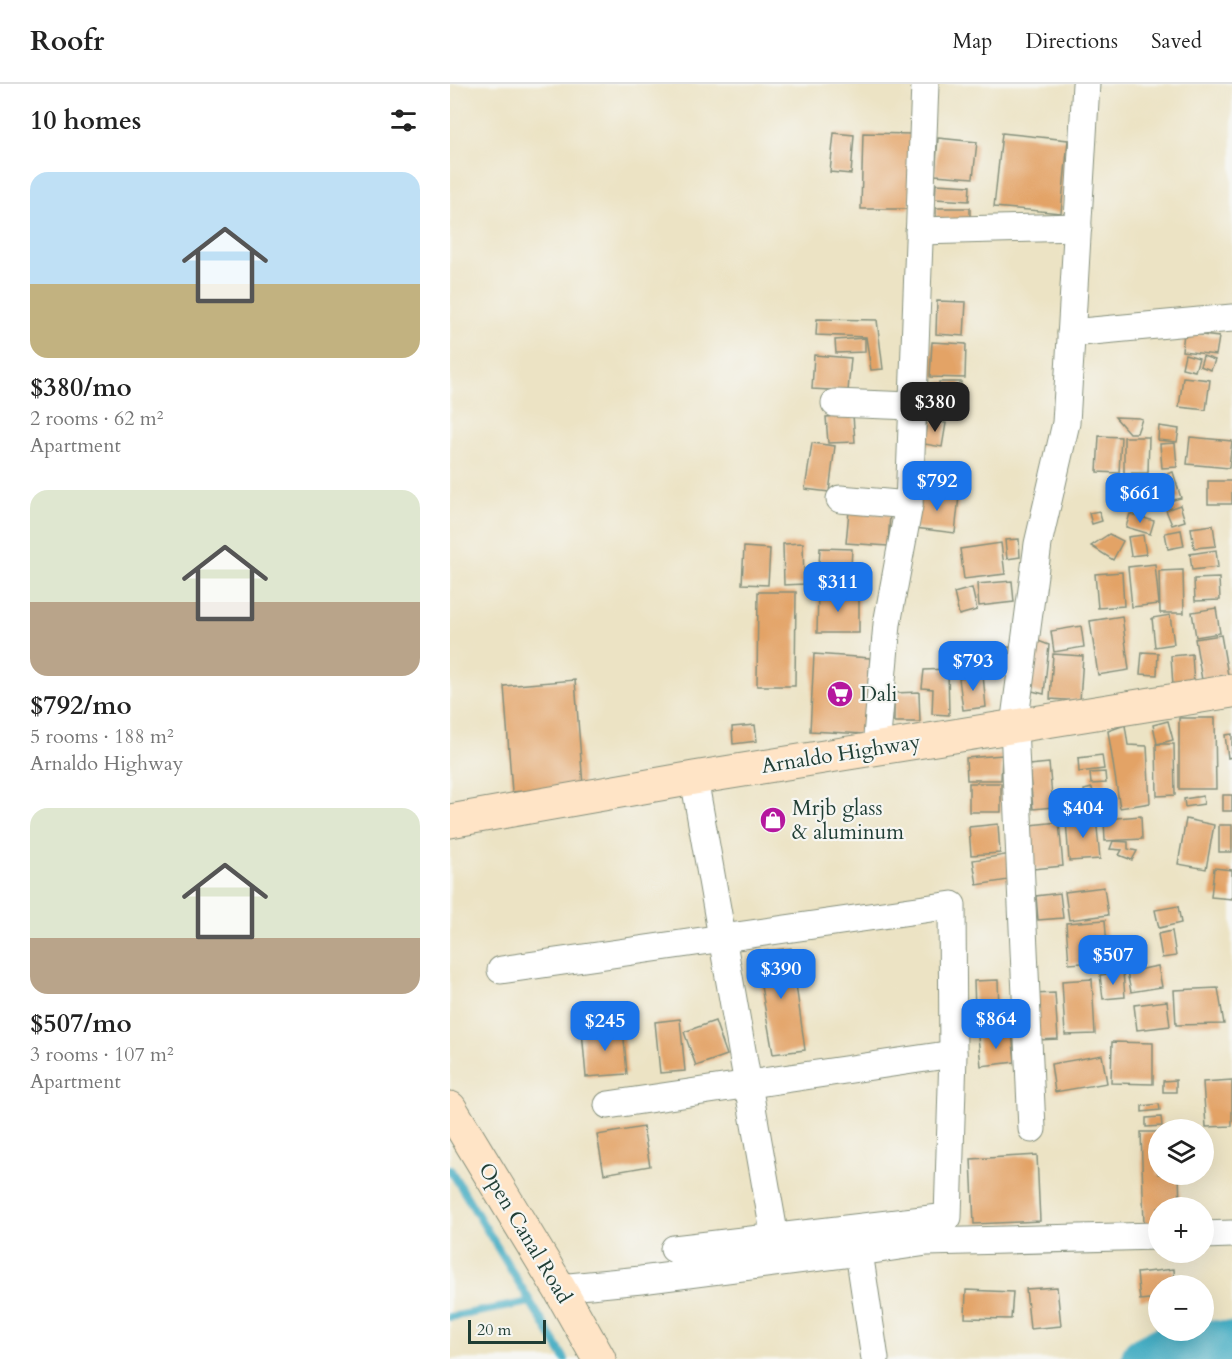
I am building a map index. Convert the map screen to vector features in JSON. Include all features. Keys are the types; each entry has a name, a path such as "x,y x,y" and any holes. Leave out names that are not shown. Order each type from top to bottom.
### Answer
{"main road":[{"name":"Arnaldo Highway","path":"450,820 1232,691"},
{"name":"Open Canal Road","path":"450,1108 559,1288 599,1359"}],"street":[{"path":"876,748 886,624 909,505 926,84"},
{"path":"1032,1129 1014,726 1038,544 1066,423 1086,84"},
{"path":"919,231 1078,227"},
{"path":"1071,333 1232,318"},
{"path":"835,403 912,405"},
{"path":"840,499 909,505"},
{"path":"694,778 775,1238"},
{"path":"501,970 952,905 953,1054 948,1217 674,1249"},
{"path":"608,1105 953,1054"},
{"path":"1214,1235 1232,1234"},
{"path":"559,1288 641,1280 927,1242 1148,1236"},
{"path":"859,1252 875,1359"}],"building":[{"path":"834,133 854,135 851,174 830,172"},
{"path":"863,133 912,134 910,209 861,209"},
{"path":"1002,133 1068,140 1061,213 994,207"},
{"path":"938,138 977,142 973,178 935,175"},
{"path":"936,184 970,186 969,201 935,199"},
{"path":"936,208 970,208 970,220 936,220"},
{"path":"937,301 966,302 964,336 936,334"},
{"path":"817,319 877,320 883,369 871,370 866,337 816,335"},
{"path":"1184,333 1219,337 1216,355 1182,351"},
{"path":"865,338 865,352 836,353 835,340"},
{"path":"932,342 966,344 965,378 930,377"},
{"path":"1185,354 1199,358 1195,371 1182,368"},
{"path":"814,355 851,358 848,391 812,389"},
{"path":"1203,356 1215,360 1211,370 1200,366"},
{"path":"1183,377 1210,380 1206,410 1179,407"},
{"path":"939,382 961,382 960,413 939,413"},
{"path":"853,415 855,442 828,443 826,417"},
{"path":"1115,417 1142,419 1137,433 1129,433"},
{"path":"927,420 946,423 942,447 924,444"},
{"path":"1159,426 1179,429 1177,442 1158,440"},
{"path":"1099,436 1121,437 1119,473 1097,472"},
{"path":"1124,437 1149,437 1148,473 1124,473"},
{"path":"1190,437 1232,441 1229,468 1187,464"},
{"path":"812,443 835,446 829,492 805,489"},
{"path":"1175,443 1177,467 1162,468 1160,444"},
{"path":"1173,472 1181,498 1158,504 1151,479"},
{"path":"1145,478 1148,505 1122,508 1119,481"},
{"path":"1208,481 1232,481 1232,504 1208,504"},
{"path":"919,491 959,496 955,533 915,528"},
{"path":"1180,505 1185,521 1172,525 1166,510"},
{"path":"849,511 890,514 888,546 846,543"},
{"path":"1099,511 1102,521 1092,524 1089,513"},
{"path":"1130,514 1154,521 1150,534 1126,527"},
{"path":"1213,525 1216,546 1194,548 1191,528"},
{"path":"1181,530 1184,546 1168,549 1165,533"},
{"path":"1109,534 1123,541 1113,560 1091,546"},
{"path":"1143,535 1146,554 1131,556 1128,537"},
{"path":"1019,539 1020,557 1007,559 1005,540"},
{"path":"803,543 804,584 784,585 783,544"},
{"path":"1001,543 1005,574 964,579 960,549"},
{"path":"744,547 770,549 768,585 742,584"},
{"path":"820,548 852,549 850,585 818,583"},
{"path":"1216,550 1218,567 1192,570 1190,554"},
{"path":"1155,564 1159,604 1132,607 1128,567"},
{"path":"1183,570 1184,613 1160,613 1159,571"},
{"path":"1122,572 1124,606 1098,608 1095,574"},
{"path":"1219,578 1220,600 1195,601 1194,579"},
{"path":"1012,581 1014,602 979,606 977,584"},
{"path":"972,588 977,610 959,615 954,593"},
{"path":"758,592 796,592 795,686 757,686"},
{"path":"818,592 859,592 859,633 817,633"},
{"path":"1216,608 1220,633 1196,637 1192,612"},
{"path":"1170,615 1174,644 1155,647 1152,618"},
{"path":"1122,616 1129,670 1098,675 1090,621"},
{"path":"1081,626 1084,647 1054,652 1051,631"},
{"path":"1221,635 1228,675 1202,680 1195,639"},
{"path":"1033,639 1049,645 1044,694 1028,690"},
{"path":"1010,647 1011,660 992,662 991,648"},
{"path":"1142,652 1158,653 1157,675 1140,674"},
{"name":"Dali","path":"814,654 870,658 865,734 810,731"},
{"path":"1053,654 1083,656 1080,701 1050,699"},
{"path":"1192,654 1194,685 1173,686 1171,656"},
{"path":"948,669 949,715 932,714 933,689 922,688 924,670"},
{"path":"983,675 986,707 963,710 959,678"},
{"path":"575,680 583,786 512,792 504,686"},
{"path":"919,692 920,722 894,722 894,693"},
{"path":"1179,718 1215,718 1216,789 1179,789"},
{"path":"1168,721 1173,740 1157,744 1153,725"},
{"path":"755,725 757,741 733,744 732,727"},
{"path":"1125,725 1128,745 1147,746 1150,803 1120,808 1108,731"},
{"path":"1232,734 1232,757 1228,758 1225,735"},
{"path":"1156,744 1174,744 1175,795 1157,796"},
{"path":"1002,755 1001,780 967,780 966,758"},
{"path":"1102,755 1104,769 1079,772 1078,758"},
{"path":"1049,763 1053,807 1033,809 1029,765"},
{"path":"1105,772 1106,783 1091,784 1090,773"},
{"path":"969,783 1001,783 1001,812 969,812"},
{"path":"1092,788 1095,800 1086,802 1084,790"},
{"path":"1223,795 1232,795 1232,811 1223,811"},
{"path":"1203,796 1204,804 1185,807 1184,799"},
{"path":"1076,802 1079,813 1070,816 1067,805"},
{"path":"1141,816 1142,839 1105,841 1104,819"},
{"path":"1096,817 1100,859 1069,861 1066,820"},
{"path":"1186,819 1214,825 1206,869 1178,864"},
{"path":"1059,822 1063,866 1033,869 1030,825"},
{"path":"998,824 1000,853 971,855 969,827"},
{"path":"1219,825 1232,825 1232,852 1219,852"},
{"path":"1113,841 1128,842 1128,849 1137,851 1132,860 1119,855 1122,850 1110,849"},
{"path":"1011,854 1015,879 977,885 973,860"},
{"path":"1214,868 1232,870 1232,899 1211,897"},
{"path":"1104,887 1108,915 1069,920 1065,892"},
{"path":"1060,893 1063,918 1038,920 1036,896"},
{"path":"1178,906 1181,923 1159,928 1155,910"},
{"path":"1105,920 1108,961 1069,964 1066,923"},
{"path":"1172,931 1176,956 1162,958 1158,934"},
{"path":"791,948 805,1050 773,1054 755,952"},
{"path":"1158,966 1162,987 1131,992 1127,972"},
{"path":"1123,972 1125,997 1103,999 1100,975"},
{"path":"1092,979 1095,1034 1065,1035 1062,981"},
{"path":"998,980 999,1010 975,1010 974,981"},
{"path":"1218,988 1224,1024 1176,1025 1174,990"},
{"path":"1055,993 1058,1039 1038,1040 1034,994"},
{"path":"1167,1001 1170,1026 1137,1030 1134,1005"},
{"path":"680,1019 685,1071 660,1073 655,1022"},
{"path":"715,1021 727,1055 696,1066 684,1032"},
{"path":"623,1027 627,1074 586,1077 582,1031"},
{"path":"1012,1033 1015,1062 981,1066 978,1037"},
{"path":"1112,1042 1153,1043 1153,1084 1111,1083"},
{"path":"1102,1055 1107,1083 1055,1092 1051,1064"},
{"path":"1176,1080 1176,1092 1163,1092 1163,1081"},
{"path":"1232,1080 1232,1126 1214,1127 1214,1119 1205,1119 1203,1082"},
{"path":"1159,1104 1160,1110 1142,1112 1142,1106"},
{"path":"1161,1117 1161,1119 1148,1119 1148,1127 1146,1127 1146,1118"},
{"path":"643,1127 650,1166 604,1174 597,1135"},
{"path":"1141,1132 1148,1132 1148,1185 1179,1185 1180,1197 1148,1197 1148,1225 1144,1225"},
{"path":"1037,1155 1040,1221 974,1224 971,1159"},
{"path":"1174,1269 1174,1275 1148,1275 1148,1299 1140,1300 1137,1273"},
{"path":"1057,1287 1061,1326 1030,1329 1026,1289"},
{"path":"966,1290 1013,1292 1011,1319 965,1318"}],"waterway":[{"path":"450,1169 565,1359"},
{"path":"450,1317 530,1302"},
{"path":"1144,1359 1181,1340 1232,1345"}],"place":[{"name":"Dali","path":"840,694"},
{"name":"Mrjb glass & aluminum","path":"773,820"}]}
